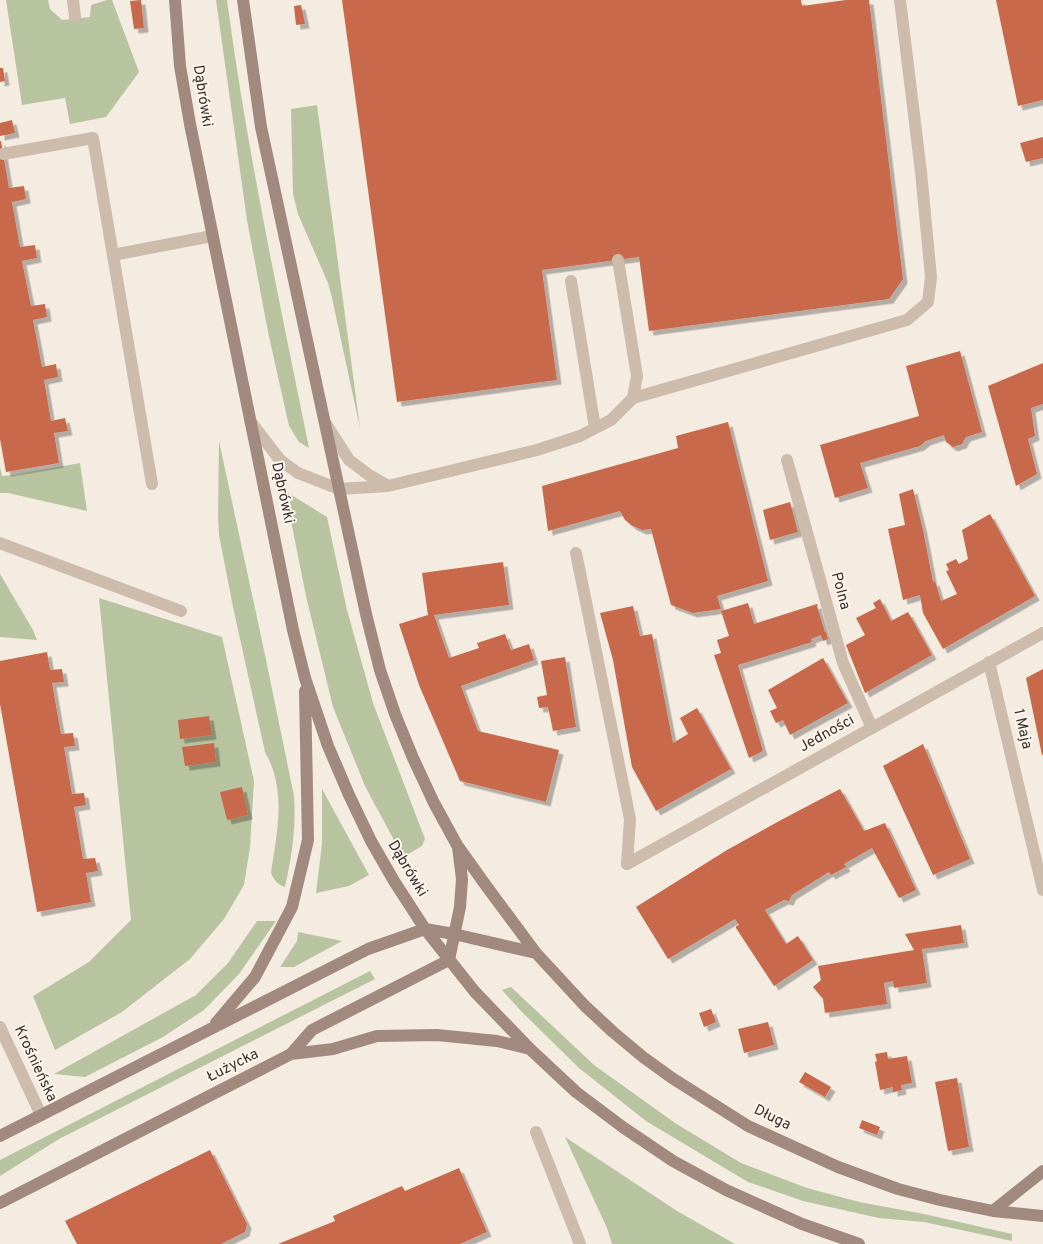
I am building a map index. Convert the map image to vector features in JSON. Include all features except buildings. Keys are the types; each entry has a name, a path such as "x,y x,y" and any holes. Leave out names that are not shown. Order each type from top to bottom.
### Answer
{"main road":[{"name":"Dąbrówki","path":"174,0 180,66 190,124 293,630 305,678 328,746 371,841 425,929 449,960"},
{"path":"243,0 261,127 366,614 380,670 413,758 434,803 457,845 536,953"},
{"path":"213,1027 255,977 292,907 308,840 305,678"},
{"path":"457,845 462,879 460,907 449,960 475,992 530,1050 576,1092 624,1128 673,1161 726,1190 802,1224 859,1244"},
{"path":"0,1136 368,949 425,929 536,953"},
{"name":"Długa","path":"536,953 585,1006 614,1032 672,1078 748,1126 838,1167 898,1189 993,1211 1043,1216"},
{"name":"Łużycka","path":"0,1202 291,1054 312,1030 449,960"},
{"path":"291,1054 333,1050 377,1036 430,1035 497,1040 530,1050"},
{"path":"993,1211 1043,1171"}],"street":[{"path":"73,0 76,16"},
{"path":"250,421 280,460 298,473 339,489 388,486 537,450 580,436 611,420 633,398 906,320 928,302 931,277 921,172 900,0"},
{"path":"3,154 93,138 152,484"},
{"path":"113,255 212,236"},
{"path":"618,260 636,376 633,398"},
{"path":"571,281 595,428"},
{"path":"324,422 349,460 388,486"},
{"name":"Polna","path":"787,460 843,663 872,728"},
{"path":"0,542 181,612"},
{"name":"Jedności","path":"576,553 630,819 627,864 1043,633"},
{"name":"1 Maja","path":"990,662 1043,890"},
{"name":"Krośnieńska","path":"0,1027 41,1115"},
{"path":"536,1132 580,1244"}],"green space":[{"path":"6,0 48,0 50,9 62,20 90,17 91,5 112,0 139,72 106,117 70,124 65,98 22,105"},
{"path":"216,0 227,0 254,169 309,448 299,442 289,426 268,332 247,220"},
{"path":"317,105 360,428 328,283 298,214 293,194 291,109"},
{"path":"219,441 294,796 293,842 285,887 276,882 271,873 278,827 276,781 265,752 219,535"},
{"path":"80,463 87,511 8,493 0,493 0,467 2,476"},
{"path":"285,491 327,517 347,610 373,703 425,839 422,846 403,857 365,786 333,707 306,596"},
{"path":"0,574 33,630 37,640 0,637"},
{"path":"99,598 222,637 254,781 250,847 244,885 224,919 190,959 122,1012 55,1050 33,996 89,962 131,920"},
{"path":"322,789 369,875 349,886 316,893 322,844"},
{"path":"257,921 276,921 239,974 204,1010 163,1037 85,1077 54,1074 196,995 228,963"},
{"path":"298,932 342,941 294,967 280,967 297,941"},
{"path":"370,971 375,979 59,1139 0,1176 0,1160"},
{"path":"511,987 594,1065 675,1123 741,1163 807,1188 859,1202 924,1214 1012,1234 1012,1241 924,1222 879,1218 803,1201 748,1182 646,1121 579,1068 502,990"},
{"path":"565,1137 677,1211 735,1244 612,1244 607,1228"}]}
